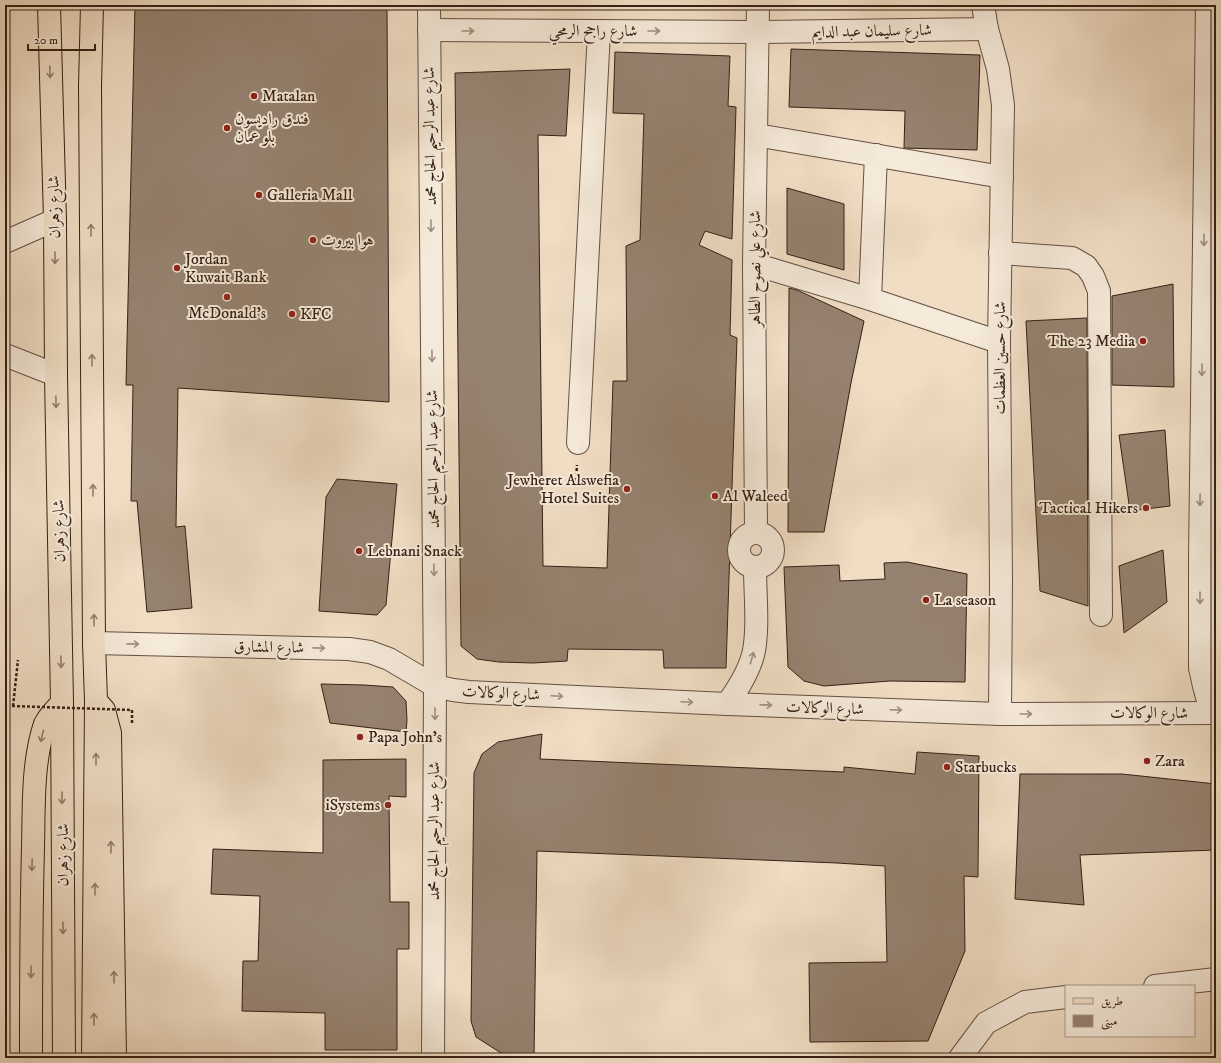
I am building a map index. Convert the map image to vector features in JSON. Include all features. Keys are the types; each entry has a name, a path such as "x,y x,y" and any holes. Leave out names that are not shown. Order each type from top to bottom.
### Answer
{"main road":[{"name":"شارع زهران","path":"49,5 55,220 56,375 62,703 64,1058"},
{"name":"شارع زهران","path":"92,5 90,94 94,643 96,700 93,1058"},
{"path":"96,700 104,710 110,732 115,1058"},
{"path":"31,1058 31,891 36,776 39,748 46,724 49,718 62,703"}],"street":[{"name":"شارع عبد الرحيم الحاج محمد","path":"429,5 435,686 433,1058"},
{"name":"شارع علي نصوح الطاهر","path":"727,704 747,672 753,654 756,635 755,568 768,563 772,557 773,550 772,543 768,538 763,534 756,532 754,264 758,5"},
{"name":"شارع حسين العظمات","path":"983,5 987,29 994,52 1001,85 1003,105 999,342 1001,581 1000,714"},
{"path":"1207,5 1200,668 1205,692 1216,713"},
{"name":"شارع سليمان عبد الدايم","path":"758,32 987,29"},
{"name":"شارع راجح الرمحي","path":"429,30 758,32"},
{"path":"578,443 599,31"},
{"path":"756,135 1002,177"},
{"path":"870,299 876,155"},
{"path":"5,242 55,220"},
{"path":"1000,253 1072,258 1086,266 1093,276 1100,291 1101,615"},
{"path":"754,264 870,299 999,342"},
{"path":"5,354 56,375"},
{"name":"شارع المشارق","path":"94,643 356,650 370,652 389,659 435,686"},
{"name":"شارع الوكالات","path":"435,686 469,692 727,704 1000,714 1216,713"},
{"path":"1163,985 1216,978"},
{"path":"960,1058 986,1023 1025,1002 1065,997"}],"path":[{"path":"18,660 13,706 132,710 132,725"}],"building":[{"name":"Galleria Mall","path":"135,5 387,5 389,402 178,388 176,527 185,526 192,608 147,612 137,501 131,501 133,385 126,385"},
{"path":"791,49 980,55 977,150 904,148 905,111 789,107"},
{"path":"615,52 730,56 728,106 736,107 732,239 705,231 699,245 732,260 730,335 737,338 726,668 664,668 663,650 568,649 567,661 533,663 499,662 477,659 461,646 455,73 570,69 566,136 538,135 543,566 607,568 613,381 627,381 626,246 640,240 644,114 613,113"},
{"path":"787,188 844,204 844,270 787,254"},
{"name":"The 23 Media","path":"1173,284 1174,387 1112,385 1112,296"},
{"path":"789,288 797,290 864,321 851,383 824,532 788,532"},
{"path":"1087,318 1088,606 1040,591 1026,321"},
{"path":"1165,430 1170,506 1130,511 1119,435"},
{"path":"337,479 397,484 386,605 377,615 319,611 326,497"},
{"path":"1163,550 1167,602 1124,633 1119,566"},
{"path":"907,562 967,574 965,682 890,681 824,686 804,681 788,667 784,567 839,565 840,581 885,579 884,563"},
{"path":"321,684 393,687 406,701 406,732 330,723"},
{"path":"542,734 540,759 844,772 844,767 915,774 917,752 979,756 978,877 964,876 965,951 928,1041 810,1042 809,963 887,962 885,866 537,851 534,1058 517,1058 501,1053 476,1037 471,1021 474,773 482,754 498,742"},
{"path":"406,759 406,797 389,796 390,902 409,902 409,949 397,949 397,1050 325,1050 325,1013 242,1011 243,961 258,961 260,896 211,894 213,849 323,853 323,760"},
{"path":"1020,774 1122,774 1216,784 1216,850 1080,855 1084,905 1015,899"}],"place":[{"name":"Matalan","path":"254,96"},
{"name":"فندق راديسون بلو عمان","path":"227,128"},
{"name":"Galleria Mall","path":"259,195"},
{"name":"هوا بيروت","path":"313,240"},
{"name":"Jordan Kuwait Bank","path":"177,268"},
{"name":"McDonald's","path":"227,297"},
{"name":"KFC","path":"292,314"},
{"name":"The 23 Media","path":"1143,341"},
{"name":"Jewheret Alswefia Hotel Suites","path":"627,489"},
{"name":"Al Waleed","path":"715,496"},
{"name":"Tactical Hikers","path":"1146,508"},
{"name":"Lebnani Snack","path":"359,551"},
{"name":"La season","path":"926,600"},
{"name":"Papa John's","path":"360,737"},
{"name":"Zara","path":"1147,761"},
{"name":"Starbucks","path":"947,767"},
{"name":"iSystems","path":"388,805"}]}
